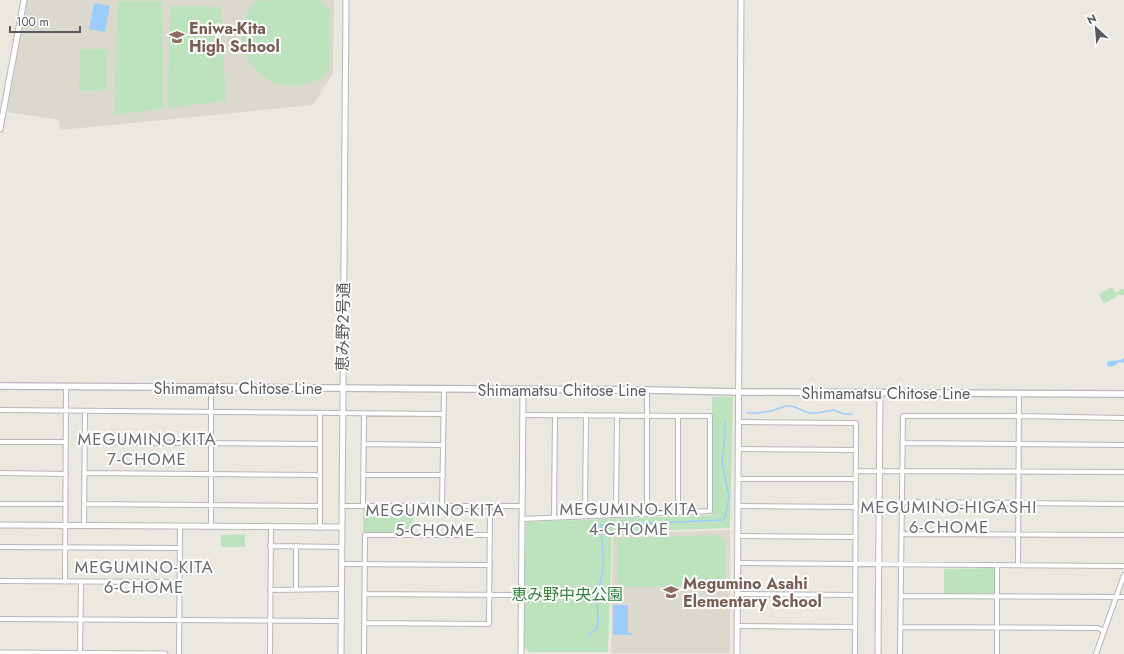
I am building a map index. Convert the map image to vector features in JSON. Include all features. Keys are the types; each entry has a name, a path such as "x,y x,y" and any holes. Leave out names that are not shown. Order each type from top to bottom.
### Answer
{"main road":[{"name":"Shimamatsu Chitose Line","path":"0,386 1124,394"}],"street":[{"path":"0,129 2,106 24,0"},
{"name":"恵み野２号通","path":"341,654 346,0"},
{"path":"737,654 741,0"},
{"path":"65,582 66,387"},
{"path":"211,388 211,526"},
{"path":"442,506 444,390"},
{"path":"521,654 523,390"},
{"path":"647,390 647,514"},
{"path":"878,654 880,392"},
{"path":"1018,565 1019,393"},
{"path":"0,410 443,414"},
{"path":"84,526 85,411"},
{"path":"320,413 320,528"},
{"path":"363,506 364,414"},
{"path":"522,519 710,511 710,416 523,415"},
{"path":"554,517 555,416"},
{"path":"585,516 586,416"},
{"path":"616,515 617,416"},
{"path":"678,416 678,513"},
{"path":"900,654 903,416 1124,418"},
{"path":"739,422 856,423 855,654"},
{"path":"0,442 66,442"},
{"path":"85,442 320,444"},
{"path":"902,443 1124,445"},
{"path":"364,444 443,445"},
{"path":"738,449 856,450"},
{"path":"856,471 1124,472"},
{"path":"0,473 66,474"},
{"path":"84,473 320,475"},
{"path":"364,475 442,475"},
{"path":"738,478 856,479"},
{"path":"902,502 1124,504"},
{"path":"0,504 66,504"},
{"path":"85,504 320,506"},
{"path":"342,506 522,506"},
{"path":"364,623 489,624 490,506"},
{"path":"738,506 856,507"},
{"path":"0,525 342,527"},
{"path":"179,654 180,526"},
{"path":"270,654 271,526"},
{"path":"902,534 1124,535"},
{"path":"364,654 365,535 490,535"},
{"path":"738,536 856,537"},
{"path":"270,546 342,547"},
{"path":"296,546 296,590"},
{"path":"0,547 179,548"},
{"path":"737,563 1124,566"},
{"path":"342,564 490,565"},
{"path":"997,565 997,654"},
{"path":"1096,654 1124,575"},
{"path":"0,581 179,582"},
{"path":"80,654 81,582"},
{"path":"270,590 341,589"},
{"path":"364,594 521,595"},
{"path":"737,594 855,596"},
{"path":"901,596 1124,597"},
{"path":"0,619 341,621"},
{"path":"737,626 855,627"},
{"path":"900,627 1098,628 1104,631"},
{"path":"0,653 165,654"}],"shaded area":[{"name":"Eniwa-Kita High School","path":"27,0 334,0 333,73 313,105 61,130 59,120 7,112"},
{"name":"Megumino Asahi Elementary School","path":"730,530 730,651 728,653 611,653 613,534"}],"green space":[{"path":"321,0 330,10 329,71 319,79 308,84 295,86 282,85 270,80 250,63 244,51 242,39 243,25 245,18 256,1"},
{"path":"118,1 162,1 163,109 114,115"},
{"path":"170,6 221,7 226,101 168,108"},
{"path":"80,49 107,49 107,90 79,91"},
{"path":"1112,287 1116,293 1119,290 1124,289 1124,295 1119,294 1104,304 1099,294"},
{"name":"恵み野中央公園","path":"712,397 733,397 730,528 612,532 608,652 529,652 523,646 526,522 712,515"},
{"path":"363,508 414,508 413,533 363,532"},
{"path":"245,534 245,547 221,547 221,535"},
{"path":"718,535 725,542 725,587 617,587 617,538"},
{"path":"994,568 994,593 944,594 944,569"}],"water":[{"path":"94,3 110,6 105,32 89,29"},
{"path":"1124,358 1124,363 1120,362 1112,367 1107,366 1107,362"},
{"path":"613,605 628,605 628,633 632,633 632,635 613,635"}],"waterway":[{"path":"747,413 771,411 786,406 792,406 809,413 833,410 844,414 852,414"},
{"path":"590,636 590,633 597,628 598,623 597,596 603,563 601,525 723,520 725,518 729,497 722,463 725,421"}],"place":[{"name":"Eniwa-Kita High School","path":"177,37"},
{"name":"Megumino Asahi Elementary School","path":"671,592"}],"district":[{"name":"MEGUMINO-KITA 7-CHOME","path":"147,449"},
{"name":"MEGUMINO-HIGASHI 6-CHOME","path":"949,517"},
{"name":"MEGUMINO-KITA 4-CHOME","path":"629,519"},
{"name":"MEGUMINO-KITA 5-CHOME","path":"435,520"},
{"name":"MEGUMINO-KITA 6-CHOME","path":"144,577"}]}
